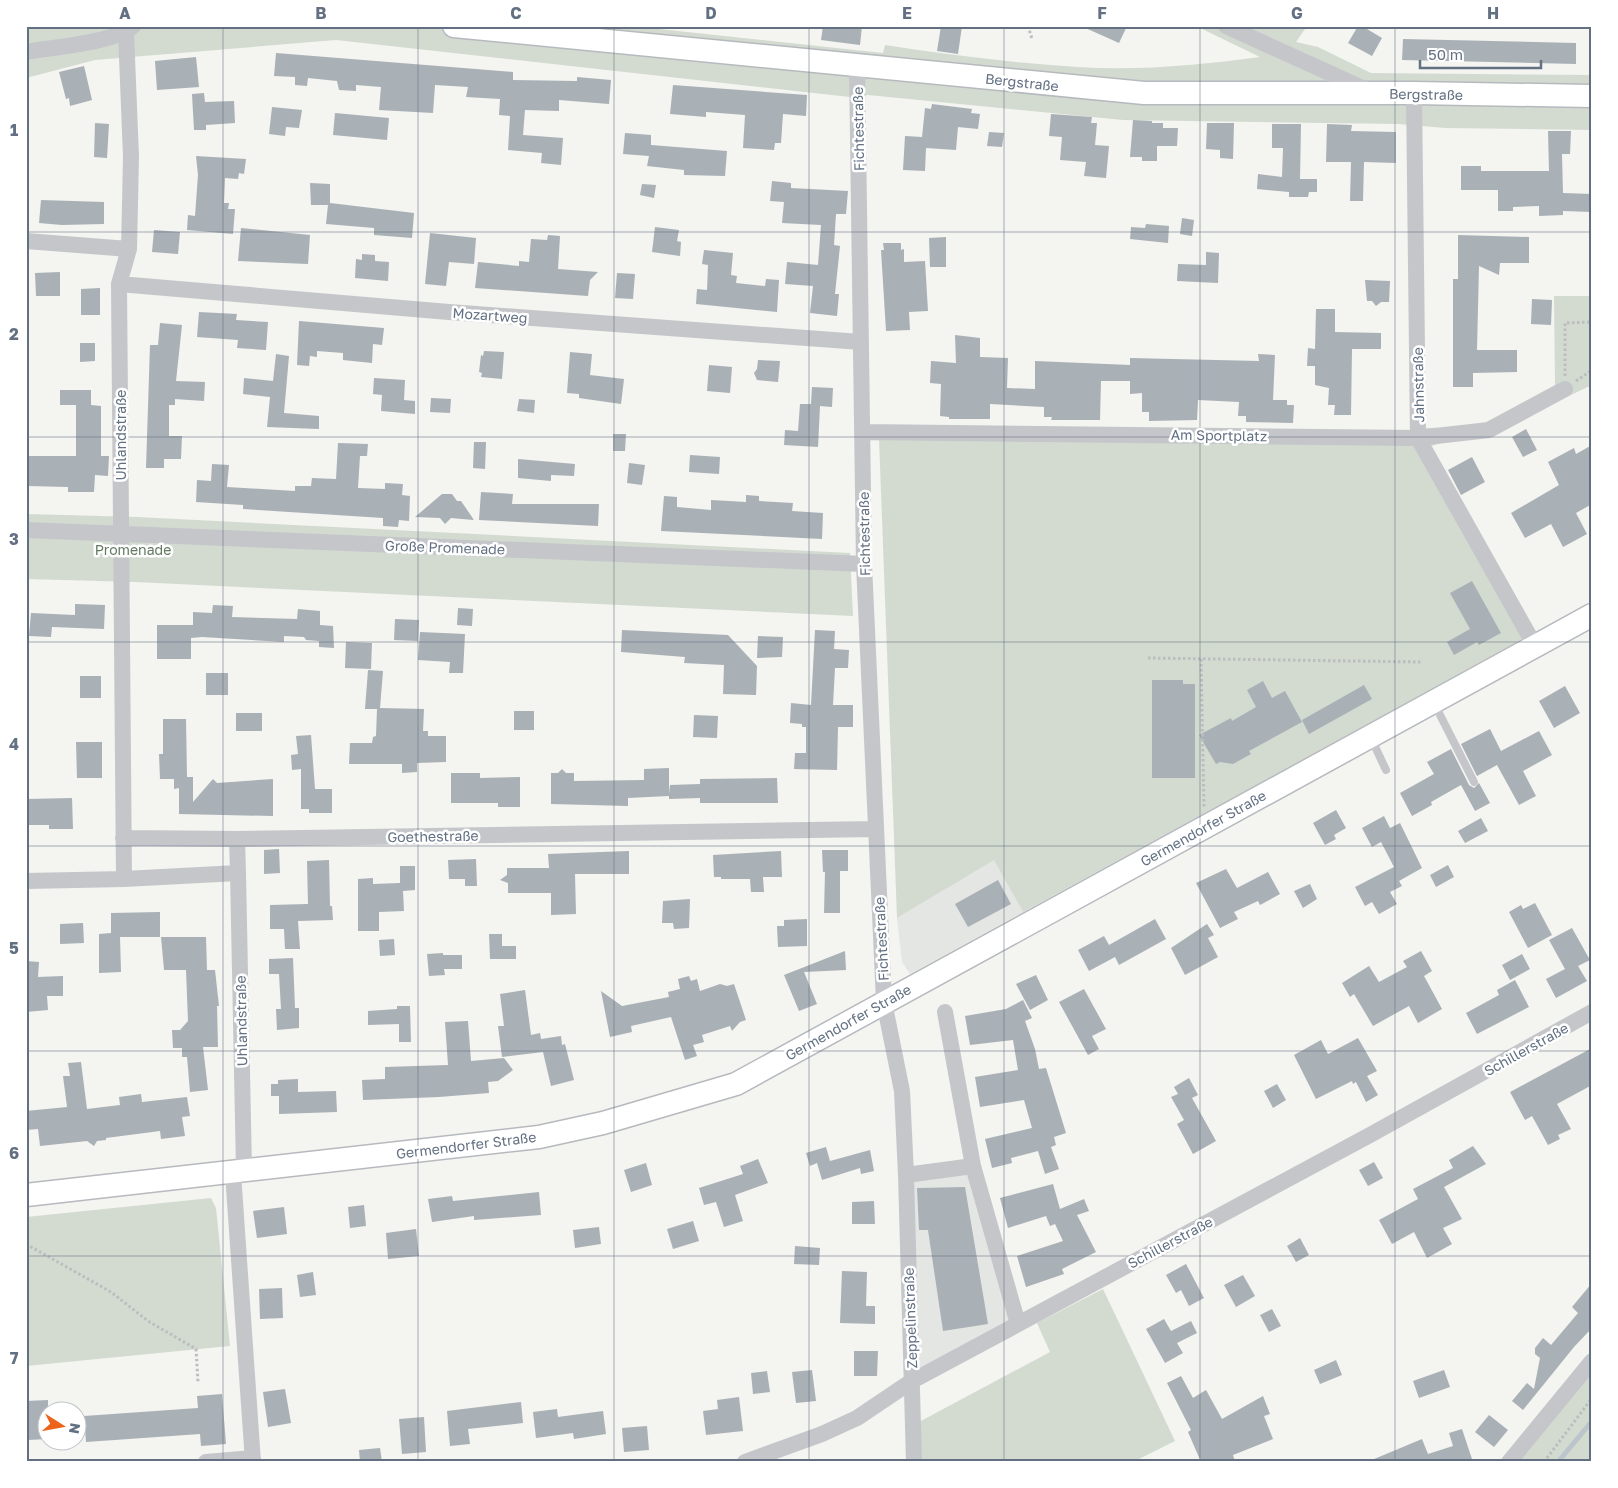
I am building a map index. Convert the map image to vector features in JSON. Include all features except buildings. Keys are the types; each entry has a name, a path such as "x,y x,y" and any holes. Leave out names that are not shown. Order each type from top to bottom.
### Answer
{"main road":[{"name":"Bergstraße","path":"454,26 538,30 857,66 1144,93 1414,93 1592,96"},
{"name":"Germendorfer Straße","path":"26,1195 539,1137 603,1123 736,1084 1592,615"}],"street":[{"path":"1226,26 1374,93"},
{"path":"26,52 93,41 130,29"},
{"name":"Uhlandstraße","path":"124,879 119,284 129,249 131,157 130,29"},
{"name":"Fichtestraße","path":"857,66 864,564 884,1002"},
{"name":"Jahnstraße","path":"1414,93 1418,438 1535,646"},
{"path":"26,241 129,249"},
{"name":"Mozartweg","path":"119,284 449,312 861,342"},
{"name":"Am Sportplatz","path":"862,432 1418,438 1489,430 1565,389"},
{"name":"Große Promenade","path":"26,530 864,564"},
{"name":"Goethestraße","path":"237,839 875,829"},
{"path":"26,881 124,879 238,873 237,839 123,838"},
{"name":"Uhlandstraße","path":"238,873 238,1172 253,1460"},
{"name":"Zeppelinstraße","path":"884,1002 902,1091 914,1462"},
{"path":"944,1012 973,1166 1018,1324"},
{"name":"Schillerstraße","path":"745,1462 822,1434 857,1418 912,1381 1592,1012"},
{"path":"906,1175 973,1166"},
{"path":"1509,1462 1592,1361"},
{"path":"206,1462 253,1460"}],"lane":[{"path":"1433,702 1474,782"},
{"path":"1370,737 1386,770"}],"path":[{"path":"1028,26 1032,39"},
{"path":"1565,389 1565,323 1592,322"},
{"path":"1148,658 1421,662"},
{"path":"1201,659 1204,828"},
{"path":"26,1244 111,1292 148,1320 196,1349 198,1382"},
{"path":"1544,1462 1592,1398"}],"shaded area":[{"path":"994,859 1023,912 910,974 902,962 897,918"},
{"path":"967,1161 1017,1334 918,1385 913,1167"}],"green space":[{"path":"26,26 631,26 883,53 885,45 1030,63 1101,68 1146,68 1260,57 1196,26 1307,26 1296,42 1318,47 1371,73 1592,75 1592,130 1445,128 1398,124 1123,120 868,95 850,97 336,40 95,60 26,78"},
{"path":"1554,296 1592,296 1592,385 1482,437 1455,439 1431,446 1424,428 1477,427 1555,385"},
{"path":"879,439 1414,445 1524,639 1023,912 994,860 897,918"},
{"name":"Promenade","path":"26,514 137,517 850,553 853,616 135,582 26,579"},
{"path":"211,1198 216,1208 230,1346 26,1366 26,1217"},
{"path":"1103,1289 1175,1441 1133,1462 920,1462 919,1422 1050,1352 1037,1323"},
{"path":"1592,1373 1592,1462 1515,1462"}],"waterway":[{"path":"1558,1462 1592,1421"}]}
